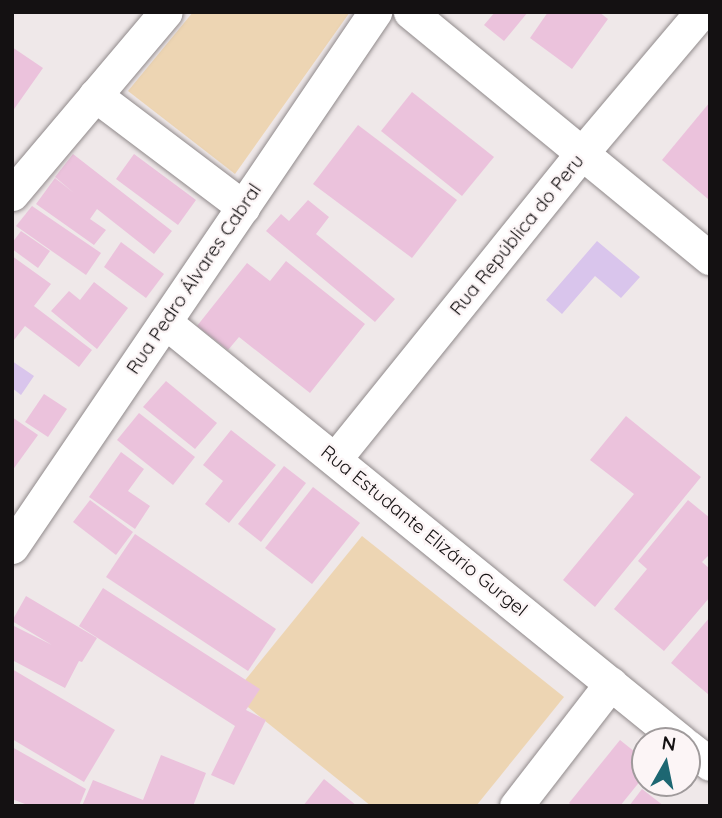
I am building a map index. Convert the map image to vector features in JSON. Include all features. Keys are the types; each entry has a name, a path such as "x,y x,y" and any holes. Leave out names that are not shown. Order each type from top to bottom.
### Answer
{"street":[{"path":"12,194 166,12"},
{"name":"Rua Pedro Álvares Cabral","path":"12,547 375,12"},
{"path":"410,12 710,258"},
{"name":"Rua República do Peru","path":"335,459 582,153 701,12"},
{"path":"95,95 243,206"},
{"name":"Rua Estudante Elizário Gurgel","path":"165,322 664,727"},
{"path":"516,806 611,683"}],"shaded area":[{"path":"193,12 350,12 235,174 128,91"},
{"path":"597,241 640,277 621,298 595,276 562,314 546,300"},
{"path":"12,361 34,376 21,395 12,388"},
{"path":"362,536 564,697 476,806 371,806 233,695"}],"building":[{"path":"495,12 528,12 504,41 484,25"},
{"path":"548,12 599,12 608,19 572,69 530,38"},
{"path":"12,47 43,68 12,112"},
{"path":"412,92 494,157 462,196 381,131"},
{"path":"710,102 710,197 708,199 662,160"},
{"path":"358,125 457,200 412,258 313,184"},
{"path":"73,154 172,231 154,254 97,209 90,219 106,230 94,245 36,204 55,178 74,193 55,177"},
{"path":"134,154 196,200 178,225 116,179"},
{"path":"308,200 329,217 316,234 395,299 375,322 266,231 281,214 289,221"},
{"path":"32,206 101,253 86,275 16,226"},
{"path":"21,231 50,251 38,268 12,249 12,243"},
{"path":"121,242 164,274 146,298 104,267"},
{"path":"12,256 51,284 34,306 92,350 79,367 25,326 14,340 12,338"},
{"path":"286,261 365,324 310,393 239,337 228,350 197,326 247,263 270,281"},
{"path":"94,282 128,308 97,349 51,311 69,291 80,300"},
{"path":"166,381 217,423 195,449 143,407"},
{"path":"44,394 67,409 48,437 25,422"},
{"path":"139,413 195,457 173,485 117,440"},
{"path":"626,416 701,477 595,607 563,580 634,494 590,460"},
{"path":"12,417 38,435 12,471"},
{"path":"231,430 276,465 229,523 205,504 223,481 203,465"},
{"path":"121,452 144,469 128,491 150,506 135,529 89,497"},
{"path":"284,466 306,483 261,542 238,524"},
{"path":"313,487 360,523 312,584 265,548"},
{"path":"90,500 133,532 116,555 73,522"},
{"path":"688,500 710,518 710,554 702,562 710,569 710,597 664,651 614,609 647,569 638,561"},
{"path":"135,534 276,629 248,671 106,577"},
{"path":"103,588 260,689 246,710 266,720 234,785 211,775 235,726 79,626"},
{"path":"26,596 97,638 82,662 79,661 65,688 12,660 12,625 52,645 12,621"},
{"path":"710,617 710,693 709,695 671,663"},
{"path":"12,669 115,730 84,782 12,739"},
{"path":"620,740 631,749 631,792 620,806 572,806 569,803"},
{"path":"12,747 86,789 79,806 30,806 12,799"},
{"path":"161,755 206,773 193,806 82,806 93,780 143,800"},
{"path":"324,779 357,806 303,806"},
{"path":"636,797 652,797 664,806 629,806"}]}
